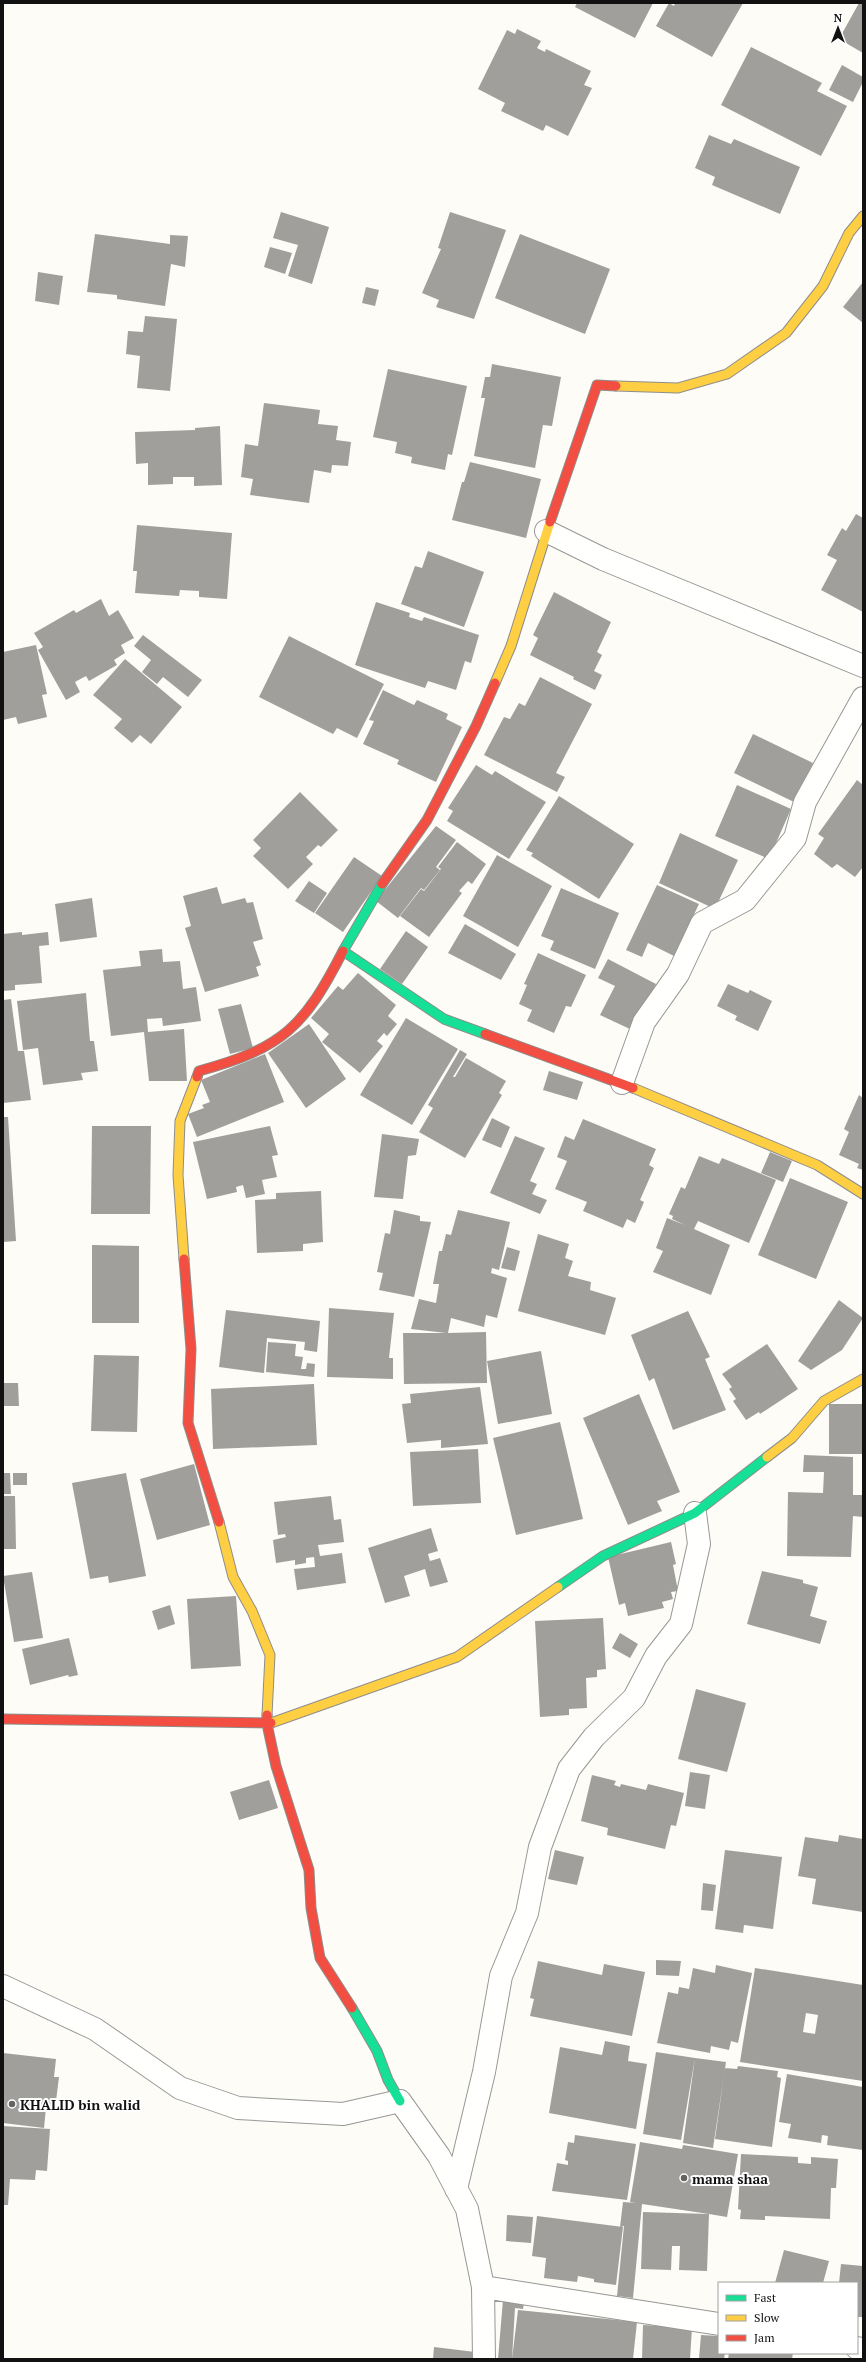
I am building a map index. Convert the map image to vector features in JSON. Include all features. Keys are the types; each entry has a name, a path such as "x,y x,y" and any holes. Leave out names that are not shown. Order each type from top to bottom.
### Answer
{"street":[{"path":"484,2359 483,2287 467,2209 439,2156 400,2101 388,2080 374,2045 342,1988 320,1958 310,1908 309,1870 276,1766 267,1724 270,1655 252,1612 233,1577 214,1502 188,1423 191,1349 178,1175 180,1121 199,1070 221,1065 269,1044 290,1030 327,981 386,877 427,820 476,726 511,646 546,531 597,384 678,388 727,374 786,333 823,286 850,233 863,216"},
{"path":"546,531 603,559 863,666"},
{"path":"622,1083 644,1022 678,974 702,923 745,900 795,838 804,802 863,698"},
{"path":"343,951 444,1019 573,1067 622,1083 817,1165 863,1194"},
{"path":"3,1719 267,1724 457,1657 603,1556 695,1512 792,1438 824,1401 863,1379"},
{"path":"456,2190 484,2072 501,1976 527,1913 540,1847 569,1769 594,1737 634,1698 656,1656 681,1624 699,1544 695,1512"},
{"path":"3,1986 95,2029 180,2088 238,2108 343,2114 400,2101"},
{"path":"483,2287 718,2324"}],"building":[{"path":"577,3 653,3 635,38 575,7"},
{"path":"669,3 674,6 675,3 743,3 712,57 656,26"},
{"path":"859,3 863,3 863,53 839,39"},
{"path":"517,29 541,41 537,48 545,52 546,49 591,71 584,85 592,88 568,136 546,125 543,131 501,111 505,103 478,89 507,30 515,34"},
{"path":"751,47 822,83 817,91 847,106 821,156 721,105"},
{"path":"842,65 863,77 863,82 853,102 829,90"},
{"path":"709,135 731,144 734,139 800,167 780,214 712,185 715,177 695,168"},
{"path":"281,212 329,227 312,284 288,276 298,245 273,238"},
{"path":"450,212 506,230 474,319 436,307 439,300 422,293 441,249 438,248"},
{"path":"95,234 170,244 170,235 188,236 185,267 171,264 165,306 117,299 117,295 87,292"},
{"path":"520,234 610,269 585,334 495,298"},
{"path":"270,247 292,253 285,274 264,267"},
{"path":"38,272 63,276 59,305 35,301"},
{"path":"863,282 863,323 843,307"},
{"path":"366,287 379,290 375,306 362,303"},
{"path":"145,316 177,319 170,391 137,388 140,356 126,354 128,331 143,332"},
{"path":"492,364 561,377 552,426 543,425 535,468 474,456 485,398 481,398 485,377 490,377"},
{"path":"388,369 467,386 452,455 448,454 445,470 411,463 412,457 395,453 397,442 373,437"},
{"path":"264,403 320,410 318,424 338,426 336,440 351,442 348,466 332,465 331,473 314,470 309,503 250,495 253,479 241,477 245,444 258,446"},
{"path":"220,426 222,485 194,486 194,477 173,477 173,484 148,485 148,463 136,464 135,432 195,430 195,428"},
{"path":"470,462 541,479 526,538 452,520 462,482 464,482"},
{"path":"856,514 863,518 863,612 821,590 837,560 827,555 842,528 846,531"},
{"path":"137,525 232,533 227,599 199,597 199,591 180,590 179,596 135,593 137,571 133,571"},
{"path":"428,551 484,572 464,627 401,604 415,566 422,568"},
{"path":"554,592 611,622 597,652 602,655 594,671 602,675 595,690 573,679 574,677 530,655 538,638 533,635"},
{"path":"101,599 109,616 118,610 134,638 121,645 125,653 114,660 117,665 89,681 86,676 75,682 80,692 66,700 38,650 43,647 34,633 74,610 76,613"},
{"path":"376,602 410,613 409,617 422,621 424,617 479,635 471,663 465,661 456,690 428,681 425,688 355,665"},
{"path":"143,635 202,680 188,697 163,677 157,684 142,672 151,660 134,646"},
{"path":"289,636 384,684 357,738 337,728 333,734 259,697"},
{"path":"36,645 47,694 42,695 47,717 18,724 16,717 3,720 3,652"},
{"path":"125,659 182,707 151,744 140,735 132,743 114,728 122,719 93,695"},
{"path":"540,677 592,704 556,773 565,777 557,792 484,755 504,717 510,719 519,703 525,706"},
{"path":"383,690 414,705 417,700 448,714 446,719 462,727 436,782 397,764 399,760 363,744 374,721 369,720"},
{"path":"753,734 813,763 794,802 734,773"},
{"path":"476,765 492,775 495,771 546,802 509,859 447,821 453,811 448,808"},
{"path":"857,780 863,785 863,867 855,877 837,864 832,868 814,854 824,838 818,834"},
{"path":"737,785 791,809 769,859 715,836"},
{"path":"300,792 338,830 321,847 318,845 306,857 313,864 288,889 253,856 261,848 253,840"},
{"path":"559,796 634,844 599,899 531,856 533,853 526,850"},
{"path":"436,826 456,840 436,867 440,870 424,890 421,888 398,918 376,901"},
{"path":"680,833 738,860 715,909 659,883"},
{"path":"457,842 486,864 472,884 468,881 459,891 462,893 429,937 400,916 421,889 424,891 441,869 438,867"},
{"path":"497,855 552,886 518,947 463,916"},
{"path":"354,857 382,876 343,932 315,913"},
{"path":"309,881 327,893 314,913 295,901"},
{"path":"657,885 699,904 674,956 648,943 642,957 626,950"},
{"path":"217,887 222,904 245,898 247,903 253,902 263,939 253,942 261,965 256,967 259,976 205,992 185,928 191,926 183,896"},
{"path":"561,888 619,913 595,969 550,950 554,941 541,936"},
{"path":"92,898 97,937 60,942 55,904"},
{"path":"465,924 516,954 501,980 448,953"},
{"path":"406,931 428,947 402,984 380,969"},
{"path":"22,932 22,935 48,932 49,945 39,946 42,983 15,985 15,990 3,991 3,934"},
{"path":"162,949 163,962 180,961 183,989 196,987 201,1021 163,1026 162,1018 147,1019 148,1032 184,1029 187,1081 149,1081 144,1032 111,1036 103,970 141,966 139,951"},
{"path":"538,953 586,975 571,1007 566,1006 554,1033 527,1021 532,1010 519,1004 527,985 524,984"},
{"path":"608,959 656,984 632,1030 600,1015 615,986 598,978"},
{"path":"358,973 396,1005 388,1016 397,1024 387,1036 384,1033 377,1041 383,1046 360,1073 322,1042 329,1034 311,1018 338,986 343,990"},
{"path":"728,984 748,993 750,990 772,1001 758,1031 735,1020 737,1016 717,1006"},
{"path":"86,993 90,1041 94,1041 98,1071 81,1073 83,1080 43,1085 38,1048 23,1050 17,1001"},
{"path":"11,999 18,1051 24,1051 31,1100 3,1103 3,1000"},
{"path":"241,1004 253,1048 230,1054 218,1009"},
{"path":"406,1018 458,1049 412,1125 360,1095"},
{"path":"309,1024 346,1079 306,1108 268,1053"},
{"path":"460,1050 467,1054 453,1077 455,1077 466,1058 506,1081 499,1093 502,1095 465,1158 419,1132 433,1108 428,1105"},
{"path":"265,1054 284,1102 197,1137 188,1114 204,1108 202,1105 210,1102 201,1080"},
{"path":"549,1071 583,1082 577,1100 543,1090"},
{"path":"859,1095 863,1098 863,1170 857,1168 859,1164 839,1155 849,1132 844,1129"},
{"path":"3,1117 8,1117 16,1241 3,1242"},
{"path":"492,1118 510,1127 501,1148 482,1140"},
{"path":"583,1119 656,1149 649,1165 654,1168 640,1200 644,1202 635,1223 627,1219 623,1228 583,1211 587,1202 555,1189 567,1161 557,1157 565,1136 574,1140"},
{"path":"92,1126 151,1126 150,1214 91,1214"},
{"path":"270,1126 278,1155 272,1156 277,1177 262,1180 265,1194 246,1198 243,1185 236,1187 237,1192 207,1199 193,1142"},
{"path":"382,1134 419,1139 416,1155 408,1156 403,1199 374,1197"},
{"path":"515,1136 545,1148 530,1181 537,1184 532,1194 547,1200 540,1214 490,1193"},
{"path":"770,1152 792,1161 783,1182 761,1173"},
{"path":"699,1156 719,1164 722,1158 776,1180 749,1243 698,1221 694,1229 730,1245 711,1295 653,1272 663,1251 656,1248 667,1218 685,1225 672,1219 673,1216 669,1214 681,1187 685,1189"},
{"path":"790,1178 848,1202 816,1279 758,1255"},
{"path":"321,1191 323,1242 303,1244 303,1251 257,1253 255,1200 276,1199 276,1193"},
{"path":"394,1210 420,1216 420,1221 431,1222 414,1297 379,1290 383,1273 377,1272 385,1233 390,1234"},
{"path":"458,1210 510,1222 499,1270 492,1268 491,1273 507,1278 497,1318 486,1315 484,1327 451,1318 448,1333 486,1332 487,1383 404,1384 403,1333 446,1333 411,1329 419,1299 436,1303 439,1284 433,1284 439,1251 442,1251 446,1234 451,1235"},
{"path":"538,1234 569,1244 565,1258 573,1261 568,1276 591,1282 590,1290 616,1298 605,1335 518,1311"},
{"path":"92,1245 139,1246 139,1323 92,1323"},
{"path":"507,1247 520,1251 515,1271 501,1268"},
{"path":"839,1300 863,1318 842,1350 811,1370 798,1361"},
{"path":"329,1308 394,1313 389,1358 393,1358 393,1379 327,1377"},
{"path":"226,1310 320,1321 317,1352 304,1350 305,1342 267,1338 264,1373 219,1367"},
{"path":"688,1311 710,1357 705,1359 726,1410 673,1430 654,1378 649,1381 631,1335"},
{"path":"268,1342 296,1344 295,1356 303,1357 301,1369 306,1369 307,1363 315,1364 314,1377 266,1372"},
{"path":"767,1344 798,1389 760,1414 759,1412 746,1420 733,1401 736,1399 729,1389 732,1387 722,1374"},
{"path":"541,1351 552,1414 498,1424 487,1361"},
{"path":"94,1355 139,1356 137,1432 91,1431"},
{"path":"3,1383 18,1383 19,1406 3,1406"},
{"path":"314,1384 317,1445 213,1449 211,1389"},
{"path":"480,1387 488,1444 441,1448 441,1440 407,1443 402,1404 411,1403 410,1394"},
{"path":"639,1394 680,1492 657,1501 662,1511 628,1525 583,1418"},
{"path":"829,1404 863,1404 863,1454 829,1454"},
{"path":"560,1422 583,1519 516,1535 493,1438"},
{"path":"478,1449 481,1503 413,1506 410,1452"},
{"path":"804,1455 853,1457 853,1495 863,1495 863,1517 853,1516 851,1557 787,1556 788,1492 823,1493 824,1472 803,1472"},
{"path":"194,1464 210,1525 157,1540 140,1479"},
{"path":"3,1473 10,1473 11,1494 3,1494"},
{"path":"13,1473 27,1473 27,1485 13,1485"},
{"path":"126,1473 146,1576 109,1583 108,1576 90,1579 72,1483"},
{"path":"3,1496 15,1496 16,1549 3,1549"},
{"path":"331,1496 334,1520 341,1519 344,1542 318,1545 320,1556 342,1553 346,1583 297,1590 294,1569 315,1567 314,1557 306,1558 306,1563 295,1565 295,1560 276,1563 273,1540 286,1537 285,1534 278,1535 274,1502"},
{"path":"431,1528 438,1551 428,1554 430,1561 440,1558 448,1582 430,1587 425,1569 404,1576 410,1596 385,1603 368,1548"},
{"path":"671,1542 676,1564 673,1565 678,1591 671,1592 673,1599 662,1602 664,1608 628,1616 625,1603 619,1605 608,1557"},
{"path":"762,1571 803,1580 803,1583 818,1587 810,1616 827,1621 820,1644 747,1624"},
{"path":"32,1572 43,1638 14,1642 3,1576"},
{"path":"236,1596 241,1666 191,1669 187,1599"},
{"path":"170,1605 175,1624 158,1630 152,1611"},
{"path":"603,1618 606,1669 597,1670 597,1677 586,1678 587,1708 569,1709 569,1715 540,1717 535,1621"},
{"path":"620,1633 638,1644 630,1658 612,1648"},
{"path":"69,1638 78,1675 69,1677 68,1675 30,1685 22,1649"},
{"path":"696,1689 746,1703 727,1772 678,1759"},
{"path":"690,1772 710,1775 705,1809 685,1806"},
{"path":"592,1775 616,1781 614,1785 620,1787 621,1784 646,1790 648,1784 684,1793 676,1826 671,1825 665,1849 607,1835 608,1828 581,1821"},
{"path":"269,1780 278,1808 239,1820 230,1792"},
{"path":"839,1835 863,1839 863,1912 812,1904 816,1879 798,1876 805,1837 838,1842"},
{"path":"555,1850 584,1857 577,1885 548,1879"},
{"path":"725,1850 782,1857 773,1929 744,1925 743,1933 715,1929"},
{"path":"703,1883 716,1885 713,1911 701,1910"},
{"path":"656,1960 681,1961 679,1976 656,1975"},
{"path":"538,1961 602,1975 604,1964 645,1972 632,2036 530,2016 534,1999 530,1998"},
{"path":"716,1965 752,1973 738,2043 731,2041 729,2050 711,2046 710,2053 657,2043 668,1992 678,1994 679,1987 689,1989 693,1968 715,1973"},
{"path":"755,1968 863,1985 863,2081 740,2062","holes":["806,2013 818,2015 815,2034 803,2032"]},
{"path":"605,2041 630,2046 628,2061 647,2064 636,2129 549,2113 560,2047 602,2055"},
{"path":"656,2052 695,2058 681,2140 643,2134"},
{"path":"3,2053 56,2059 54,2077 59,2077 55,2109 46,2108 44,2128 3,2123"},
{"path":"695,2058 726,2062 713,2148 683,2143"},
{"path":"738,2066 778,2071 777,2077 781,2078 772,2147 715,2139 725,2068 737,2069"},
{"path":"787,2074 863,2087 863,2150 827,2145 828,2136 822,2135 821,2143 788,2138 791,2124 779,2122"},
{"path":"3,2126 50,2129 47,2171 36,2170 35,2180 10,2179 8,2205 3,2205"},
{"path":"575,2135 636,2144 627,2200 552,2191 557,2163 568,2165 568,2161 565,2160 568,2142 574,2143"},
{"name":"mama shaa","path":"640,2142 682,2149 683,2145 738,2154 727,2217 642,2204 633,2298 617,2296 624,2226 620,2227 623,2202 636,2203 630,2202"},
{"path":"741,2154 798,2157 798,2163 811,2164 811,2157 838,2159 836,2188 831,2188 830,2219 765,2216 765,2220 740,2219 741,2210 738,2209"},
{"path":"643,2212 709,2214 707,2271 679,2270 680,2246 672,2246 671,2270 641,2269"},
{"path":"507,2215 533,2217 531,2243 506,2241"},
{"path":"537,2216 623,2227 616,2285 594,2282 594,2279 578,2276 577,2282 544,2278 546,2258 532,2256"},
{"path":"784,2250 829,2261 823,2282 775,2282"},
{"path":"841,2264 863,2266 863,2317 858,2317 858,2282 839,2282"},
{"path":"503,2300 524,2303 523,2309 515,2308 512,2359 498,2359"},
{"path":"518,2310 637,2322 633,2359 512,2359"},
{"path":"643,2325 692,2328 690,2359 642,2359"},
{"path":"701,2335 718,2336 718,2354 725,2354 724,2359 699,2359"},
{"path":"434,2347 475,2352 474,2359 433,2359"},
{"path":"729,2354 793,2354 792,2359 728,2359"}],"traffic: fast":[{"path":"382,884 343,951 444,1019 485,1034"},
{"path":"558,1587 603,1556 695,1513 767,1457"},
{"path":"352,2008 377,2051 388,2080 400,2101"}],"traffic: slow":[{"path":"616,386 678,388 727,374 786,333 823,286 849,233 863,216"},
{"path":"495,683 511,646 550,522"},
{"path":"184,1259 178,1175 180,1121 197,1077"},
{"path":"633,1088 817,1165 863,1194"},
{"path":"767,1457 792,1438 824,1401 863,1379"},
{"path":"219,1522 233,1577 252,1611 270,1655 267,1715"},
{"path":"271,1723 457,1657 558,1587"}],"traffic: jam":[{"path":"550,522 597,385 616,386"},
{"path":"382,884 427,820 476,726 495,683"},
{"path":"197,1077 199,1071 251,1053 271,1043 288,1031 316,999 343,951"},
{"path":"485,1034 633,1088"},
{"path":"184,1259 191,1349 188,1423 219,1522"},
{"path":"267,1715 267,1724 276,1766 309,1870 311,1908 320,1958 352,2008"},
{"path":"3,1719 271,1723"}],"place":[{"name":"KHALID bin walid","path":"12,2104"},
{"name":"mama shaa","path":"684,2178"}]}
